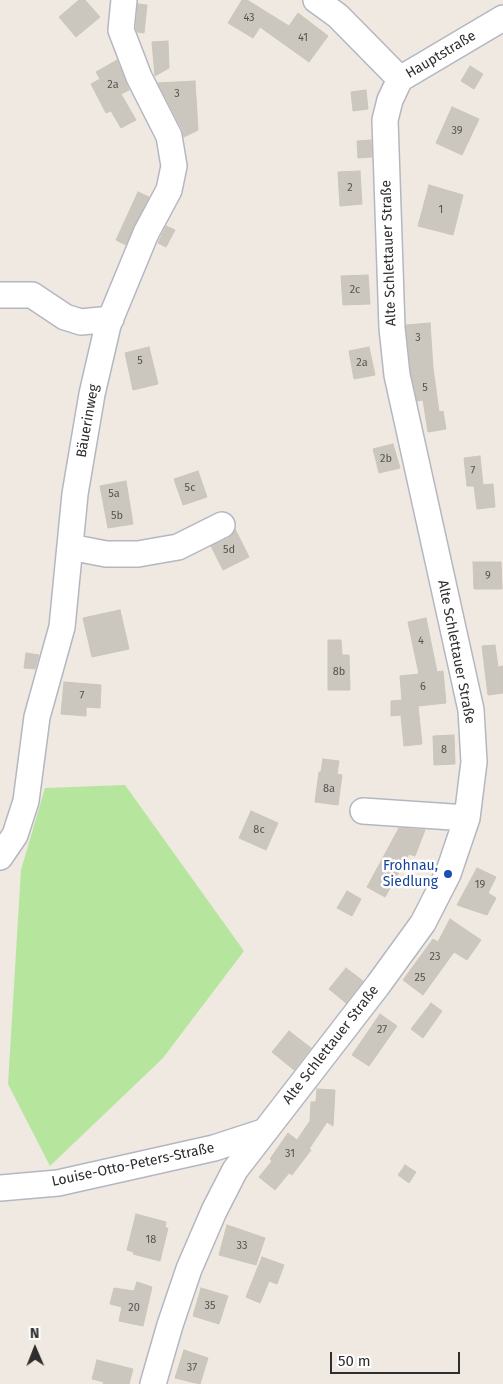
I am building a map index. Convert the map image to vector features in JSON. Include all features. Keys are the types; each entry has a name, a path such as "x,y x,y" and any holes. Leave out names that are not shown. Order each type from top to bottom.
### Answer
{"street":[{"name":"Bäuerinweg","path":"0,857 15,835 26,800 36,717 62,627 75,494 92,394 111,319 146,233 169,190 174,166 169,136 139,77 121,30 124,0"},
{"name":"Hauptstraße","path":"316,0 338,16 400,79 503,18"},
{"name":"Alte Schlettauer Straße","path":"153,1384 189,1269 234,1170 378,985 423,923 448,874 467,818 474,762 471,710 398,375 392,328 384,120 390,100 400,79"},
{"path":"0,295 32,295 65,317 81,322 111,319"},
{"path":"70,546 106,554 138,554 178,547 222,525"},
{"path":"363,811 467,818"},
{"name":"Louise-Otto-Peters-Straße","path":"0,1188 58,1183 214,1148 263,1132"},
{"path":"214,1148 234,1170"}],"green space":[{"path":"125,785 244,951 163,1058 50,1166 8,1084 21,870 45,788"}],"building":[{"path":"79,0 85,0 100,17 76,37 59,17"},
{"path":"242,0 247,0 289,26 298,13 328,36 309,62 260,27 253,38 228,23"},
{"path":"138,4 147,5 144,33 137,32 136,28"},
{"path":"168,41 169,68 155,76 152,42"},
{"path":"117,60 129,90 121,94 136,120 121,128 111,111 106,113 91,84 100,79 96,72"},
{"path":"470,66 483,74 474,89 461,81"},
{"path":"195,81 198,130 184,137 182,129 158,83"},
{"path":"366,90 368,109 353,111 351,92"},
{"path":"452,107 479,119 462,155 436,143"},
{"path":"371,140 372,157 358,158 357,141"},
{"path":"360,171 362,204 340,206 338,172"},
{"path":"429,185 463,195 453,235 418,226"},
{"path":"138,192 149,197 126,245 116,240"},
{"path":"166,226 175,230 166,247 158,243"},
{"path":"368,275 370,304 343,305 341,276"},
{"path":"430,323 433,368 439,412 443,411 446,429 428,432 423,400 417,401 411,373 406,325"},
{"path":"149,347 158,384 133,390 125,353"},
{"path":"369,347 375,375 354,379 349,351"},
{"path":"393,444 400,468 379,473 373,449"},
{"path":"480,456 483,485 493,484 495,507 477,509 474,486 467,486 464,458"},
{"path":"198,471 207,497 183,505 174,479"},
{"path":"126,481 133,524 108,528 100,486"},
{"path":"235,529 249,557 223,570 211,546 229,538"},
{"path":"473,562 501,562 502,589 474,589"},
{"path":"120,610 129,649 92,657 83,618"},
{"path":"426,618 437,672 443,671 446,703 418,706 422,744 404,746 401,715 391,716 391,701 402,700 400,676 419,674 408,622"},
{"path":"328,640 341,640 342,655 349,655 350,690 328,690"},
{"path":"495,645 498,667 503,666 503,693 488,695 482,646"},
{"path":"26,653 39,655 35,669 24,668"},
{"path":"64,682 101,685 100,708 86,707 86,716 61,714"},
{"path":"454,735 455,764 434,765 433,736"},
{"path":"323,759 339,761 337,774 342,775 338,805 315,802 319,772 321,772"},
{"path":"251,811 278,823 266,850 239,838"},
{"path":"399,828 425,830 415,856 409,854 385,897 367,887"},
{"path":"477,868 496,877 488,893 496,898 487,915 457,905"},
{"path":"347,891 361,899 352,916 337,908"},
{"path":"450,919 481,940 467,960 454,952 423,995 403,980 433,939 438,942"},
{"path":"346,968 363,981 346,1003 329,989"},
{"path":"431,1003 442,1011 423,1038 411,1029"},
{"path":"380,1014 397,1026 369,1066 352,1055"},
{"path":"289,1031 311,1048 294,1070 272,1052"},
{"path":"317,1089 335,1090 333,1126 327,1122 309,1149 311,1150 292,1175 289,1173 275,1190 259,1177 272,1161 270,1159 288,1133 297,1140 310,1121 311,1102 316,1102"},
{"path":"405,1165 416,1172 409,1183 398,1175"},
{"path":"136,1214 166,1222 165,1228 168,1228 160,1261 133,1254 134,1252 127,1250"},
{"path":"227,1225 265,1238 256,1265 219,1255"},
{"path":"262,1257 284,1265 277,1284 269,1281 260,1303 246,1297"},
{"path":"137,1282 152,1287 143,1326 119,1321 122,1307 110,1304 114,1288 134,1291"},
{"path":"201,1288 228,1296 219,1324 193,1316"},
{"path":"184,1350 208,1358 200,1384 175,1378"},
{"path":"97,1360 133,1369 129,1384 103,1384 104,1382 92,1379"}],"place":[{"name":"Frohnau, Siedlung","path":"448,874"}]}
